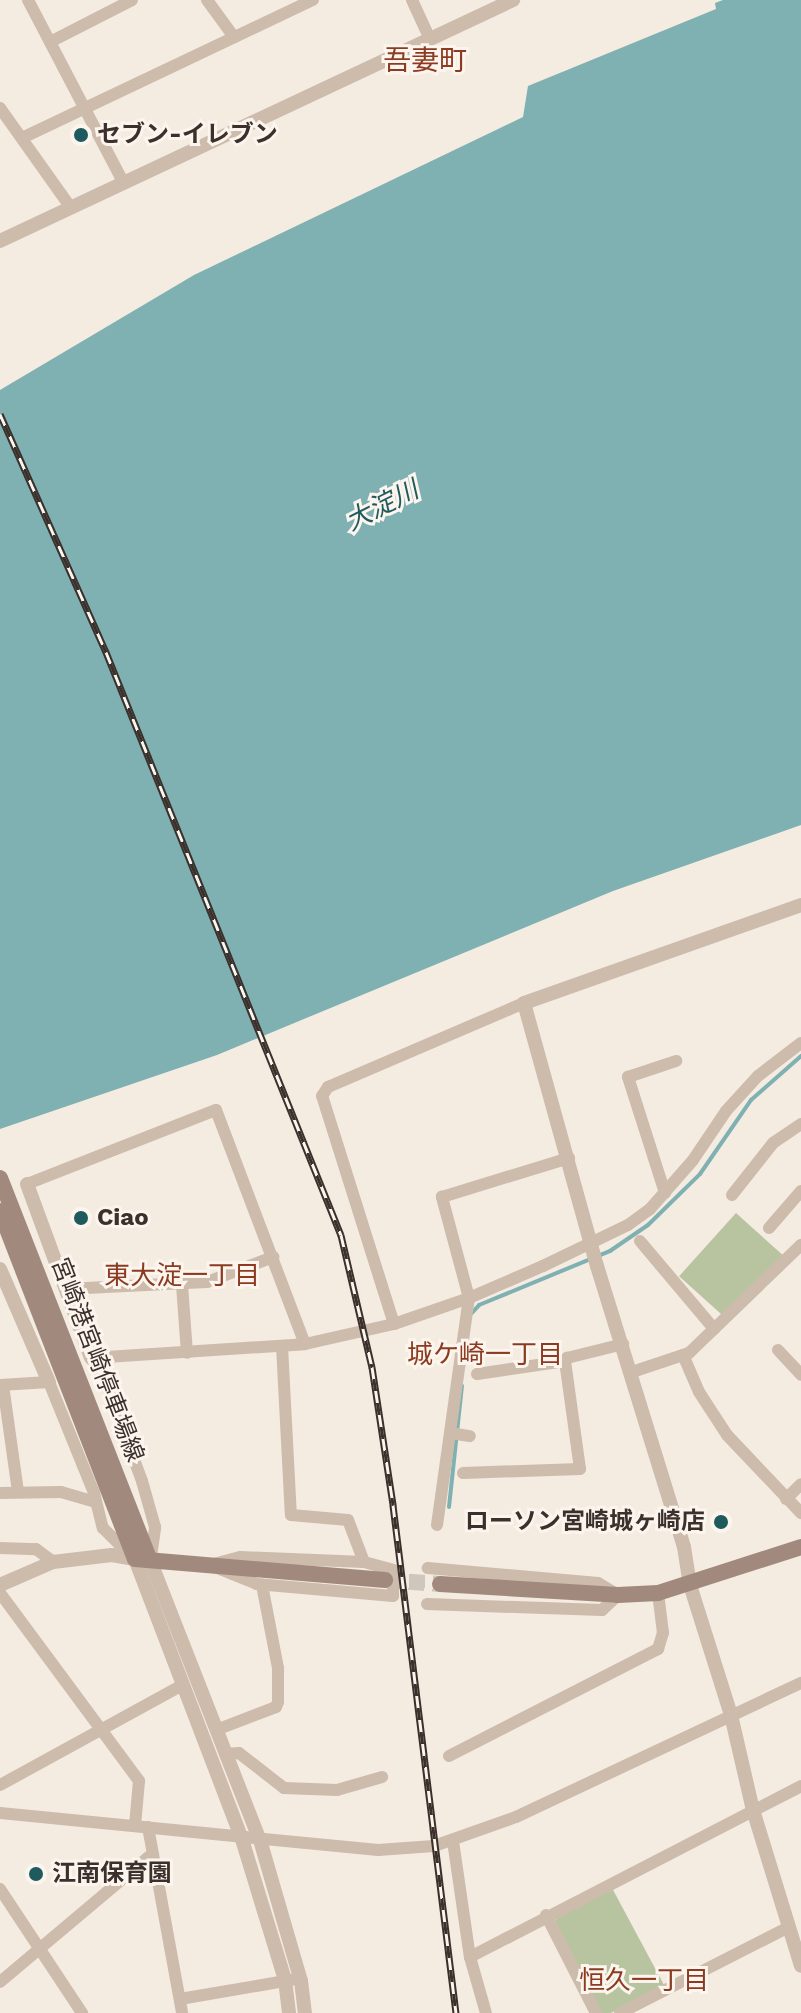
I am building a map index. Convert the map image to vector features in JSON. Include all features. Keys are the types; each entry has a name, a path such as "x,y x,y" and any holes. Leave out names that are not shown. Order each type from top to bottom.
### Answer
{"main road":[{"name":"宮崎港宮崎停車場線","path":"0,1178 142,1560"},
{"name":"宮崎港宮崎停車場線","path":"0,1211 142,1560"},
{"path":"440,1584 618,1595 658,1593 801,1547"},
{"path":"142,1560 385,1580"}],"street":[{"path":"28,0 123,182"},
{"path":"50,42 132,0"},
{"path":"207,0 234,37"},
{"path":"22,138 313,0"},
{"path":"412,0 429,37"},
{"path":"0,241 513,0"},
{"path":"0,108 71,208"},
{"path":"394,1324 322,1096 328,1087 524,1003 801,905"},
{"path":"524,1003 597,1266 684,1547 690,1585 731,1715 753,1810 801,1966"},
{"path":"91,1358 305,1344 394,1324 469,1298 628,1225 665,1193 693,1160 726,1111 758,1076 801,1043"},
{"path":"665,1193 628,1077 676,1061"},
{"path":"289,2013 285,1980 241,1836 181,1686 142,1560 155,1527 142,1481 104,1379 91,1358 27,1184 216,1110 305,1344"},
{"path":"732,1195 773,1143 801,1124"},
{"path":"437,1525 469,1298 442,1197 569,1158"},
{"path":"769,1228 801,1191"},
{"path":"640,1241 714,1329"},
{"path":"632,1372 683,1355 799,1251"},
{"path":"66,1289 207,1282 273,1257"},
{"path":"0,1269 49,1382 96,1502 103,1528 142,1560 216,1730 260,1840 301,1981 305,2013"},
{"path":"182,1285 187,1353"},
{"path":"477,1374 565,1361 623,1344"},
{"path":"282,1346 291,1515 348,1520 364,1562"},
{"path":"778,1350 801,1375"},
{"path":"683,1355 699,1392 727,1435 801,1513"},
{"path":"463,1473 580,1469 565,1361"},
{"path":"18,1492 5,1439 2,1385 49,1382"},
{"path":"450,1433 470,1436"},
{"path":"786,1499 801,1484"},
{"path":"0,1493 61,1492 96,1502"},
{"path":"0,1548 36,1549 53,1562"},
{"path":"0,1585 53,1562 112,1555 142,1560"},
{"path":"240,1557 364,1562 393,1570 393,1596 262,1585 210,1565 240,1557"},
{"path":"427,1604 602,1610 618,1595 598,1583 428,1568"},
{"path":"216,1730 276,1707 278,1702 278,1668 262,1585"},
{"path":"0,1593 139,1781 141,1826 152,1854 181,2006 285,1980 301,1981"},
{"path":"449,1756 658,1649 663,1633 658,1593"},
{"path":"0,1813 260,1840 397,1850 453,1841 516,1817 801,1683"},
{"path":"0,1785 181,1686"},
{"path":"225,1754 239,1753 284,1788 337,1790 382,1777"},
{"path":"470,1957 546,1915 801,1786"},
{"path":"453,1841 470,1957 486,2013"},
{"path":"0,1982 152,1854"},
{"path":"0,1889 82,2013"},
{"path":"546,1915 596,2013"},
{"path":"620,2013 789,1927"}],"green space":[{"path":"736,1213 784,1256 727,1319 679,1276"},
{"path":"612,1888 664,1985 611,2013 602,2013 554,1923 558,1917"}],"water":[{"name":"大淀川","path":"723,0 801,0 801,825 613,891 217,1055 0,1129 0,390 194,275 523,117 528,86 716,9 715,3"}],"waterway":[{"path":"471,1314 479,1305 610,1251 648,1225 700,1174 751,1100 801,1056"},
{"path":"449,1507 462,1386"}],"tunnel":[{"path":"385,1580 440,1584"}],"railway":[{"path":"0,414 106,652 341,1235 372,1367 393,1505 456,2013"}],"place":[{"name":"セブン-イレブン","path":"81,135"},
{"name":"Ciao","path":"81,1218"},
{"name":"ローソン宮崎城ヶ崎店","path":"721,1522"},
{"name":"江南保育園","path":"36,1874"}],"district":[{"name":"吾妻町","path":"425,61"},
{"name":"東大淀一丁目","path":"182,1276"},
{"name":"城ケ崎一丁目","path":"485,1355"},
{"name":"恒久一丁目","path":"644,1981"}]}
